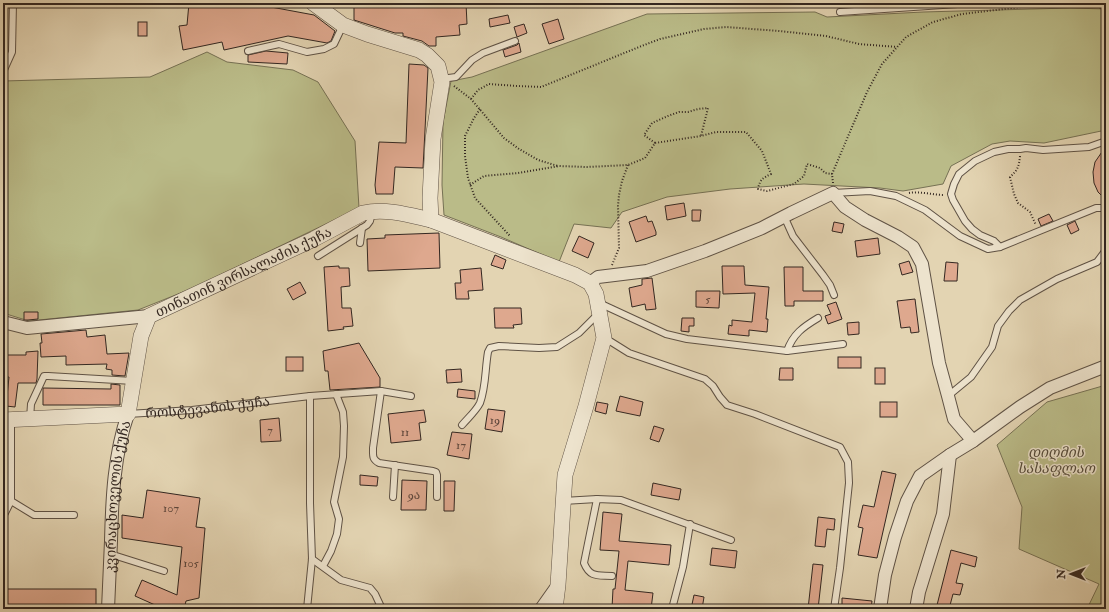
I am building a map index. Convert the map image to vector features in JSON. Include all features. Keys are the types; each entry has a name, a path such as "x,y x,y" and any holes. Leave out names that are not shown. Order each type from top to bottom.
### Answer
{"street":[{"path":"314,3 343,25 419,50 427,55 438,66 442,82 433,139 430,198 431,220"},
{"path":"555,609 558,585 565,475 586,406 604,338 596,294 590,283 598,277 647,271 682,259 762,228 784,216 833,194 845,207 913,247 922,264 940,363 954,419 973,441"},
{"name":"თინათინ ვირსალაძის ქუჩა","path":"3,322 27,328 149,316 314,239 363,213 372,211 401,213 431,220 575,275 590,283"},
{"name":"კვირაცხოველის ქუჩა","path":"108,609 112,508 115,477 123,430 128,414 134,382 141,336 149,316"},
{"path":"880,609 885,575 896,537 907,501 920,476 1050,388 1106,366"},
{"name":"როსტევანის ქუჩა","path":"7,420 128,414"},
{"path":"916,609 919,592 943,514 950,455"},
{"path":"541,609 558,585"}],"lane":[{"path":"3,72 12,52 14,3"},
{"path":"840,12 972,3"},
{"path":"248,51 279,44 307,52 324,49 334,44 343,25"},
{"path":"441,79 456,77 472,60 515,40"},
{"path":"1000,247 972,229 965,221 953,200 951,194 959,174 975,161 994,152 1008,149 1026,148 1043,150 1089,147 1106,141"},
{"path":"833,194 870,191 896,196 925,210 960,236 988,249 1000,247 1096,208 1106,208"},
{"path":"318,256 362,228 370,220 372,211"},
{"path":"784,216 793,236 830,285 834,295"},
{"path":"360,243 362,228"},
{"path":"948,396 971,377 992,347 998,326 1009,311 1020,300 1097,262 1106,250"},
{"path":"462,425 480,403 484,389 488,352 490,348 499,346 539,348 557,347 579,333 599,307 666,334 687,339 787,351 843,344"},
{"path":"787,351 789,344 795,335 803,327 818,318"},
{"path":"604,338 629,353 705,379 713,386 720,397 727,404 840,447 848,462 849,483 834,609"},
{"path":"30,419 32,404 44,376 134,382"},
{"path":"381,391 373,456 375,461 379,463 433,470 437,475 437,497"},
{"name":"როსტევანის ქუჩა","path":"128,414 192,410 310,396 381,391 411,396"},
{"path":"323,566 337,534 339,518 334,502 343,457 344,426 343,412 336,394"},
{"path":"307,609 312,559 310,503 310,396"},
{"path":"3,517 11,501 7,420"},
{"path":"393,496 395,465"},
{"path":"597,499 584,563 587,570 592,574 612,576"},
{"path":"563,501 597,499 622,500 731,540"},
{"path":"3,501 11,501 34,515 74,515"},
{"path":"673,605 683,567 690,524"},
{"path":"110,554 164,571"},
{"path":"312,559 341,580 370,588 375,594 382,609"}],"path":[{"path":"833,194 832,174 867,92 882,64 906,38 933,22 962,14 1021,7 1028,3"},
{"path":"1093,3 1094,6 1106,9"},
{"path":"471,99 478,90 489,84 540,86 639,46 660,39 704,29 726,27 779,31 826,36 859,44 898,47"},
{"path":"441,79 455,86 471,99 504,138 518,149 538,160 559,166"},
{"path":"701,136 708,108 688,112 679,112 668,116 652,123 644,135 655,143 701,136 716,132 746,132 762,151 771,174 760,182 758,189 767,191 794,184 804,176 807,164 820,168 826,173 832,174"},
{"path":"480,109 465,136 465,156 468,178 474,198 509,236"},
{"path":"470,185 484,176 518,173 559,166 587,167 628,165 645,158 655,143"},
{"path":"1020,149 1018,166 1015,173 1010,177 1011,183 1018,202 1030,212 1038,230"},
{"path":"609,276 619,248 618,206 622,181 628,165"},
{"path":"896,196 914,192 936,195 951,194"}],"green space":[{"path":"1070,8 1106,9 1106,130 1044,143 1010,141 992,144 951,166 943,184 903,191 880,188 804,184 730,189 667,197 622,212 611,228 574,224 559,262 444,215 442,185 443,122 451,81 472,77 647,14 815,12 827,17 923,12"},
{"path":"207,52 227,62 293,70 318,82 355,141 359,208 193,288 138,310 29,321 3,313 3,81 150,77"},
{"name":"დიღმის სასაფლაო","path":"1106,385 1106,609 1087,609 1099,584 1019,549 1022,507 997,445 1047,402"}],"building":[{"path":"189,3 271,3 271,7 314,15 335,31 331,41 327,43 288,36 224,50 222,42 183,50 179,26 187,25"},
{"path":"354,3 466,3 467,24 459,25 460,35 436,37 436,46 429,46 422,41 403,36 403,33 395,33 354,20"},
{"path":"508,15 510,23 490,27 489,19"},
{"path":"558,19 564,39 549,44 542,24"},
{"path":"138,22 147,22 147,36 138,36"},
{"path":"524,24 527,33 517,37 514,27"},
{"path":"519,43 521,52 505,57 503,50"},
{"path":"266,51 288,53 287,64 248,62 248,55"},
{"path":"409,64 424,65 428,68 423,168 395,167 393,194 376,194 375,185 379,142 406,143"},
{"path":"1106,146 1106,200 1098,192 1094,183 1093,172 1095,162"},
{"path":"684,203 686,216 667,220 665,206"},
{"path":"692,210 701,210 700,221 692,221"},
{"path":"1049,214 1053,221 1041,226 1038,219"},
{"path":"646,216 648,222 652,221 656,235 636,242 629,222"},
{"path":"1075,221 1079,230 1071,234 1067,225"},
{"path":"834,222 844,224 842,233 832,231"},
{"path":"439,233 440,268 368,271 367,239 385,238 385,235"},
{"path":"579,236 594,243 588,258 572,251"},
{"path":"878,238 880,254 857,257 855,241"},
{"path":"495,255 506,260 503,269 491,265"},
{"path":"909,261 913,272 902,275 899,264"},
{"path":"946,262 958,263 957,281 944,281"},
{"path":"339,266 339,268 349,268 350,286 341,287 342,308 351,308 353,326 328,331 324,267"},
{"path":"722,266 744,266 745,285 769,287 766,319 768,319 767,332 749,330 749,336 728,334 729,325 732,326 732,320 752,322 755,293 723,294"},
{"path":"784,267 803,267 803,291 823,291 823,301 794,301 794,306 785,306"},
{"path":"481,268 483,290 468,291 469,299 456,299 455,283 461,283 460,270"},
{"path":"652,278 656,309 646,310 645,304 632,307 629,288 642,285 642,279"},
{"path":"300,282 306,293 293,300 287,289"},
{"path":"696,291 720,291 719,308 696,307"},
{"path":"915,299 919,332 911,333 910,327 901,328 897,301"},
{"path":"836,302 842,319 828,324 825,316 831,314 827,305"},
{"path":"494,308 521,308 522,324 513,325 514,328 495,328"},
{"path":"24,312 38,312 38,319 24,320"},
{"path":"682,318 694,318 694,326 689,326 689,332 681,331"},
{"path":"859,322 859,334 848,335 847,323"},
{"path":"86,330 87,337 105,335 107,354 129,353 125,376 112,375 112,370 106,369 107,364 66,365 66,356 41,357 41,334"},
{"path":"359,343 380,378 380,387 330,390 328,371 325,371 323,351"},
{"path":"38,351 36,383 18,383 15,407 6,406 9,377 3,377 3,355 26,355 26,352"},
{"path":"286,357 303,357 303,371 286,371"},
{"path":"838,357 861,357 861,368 838,368"},
{"path":"780,368 793,368 793,380 779,380"},
{"path":"875,368 885,368 885,384 875,384"},
{"path":"461,369 462,382 447,383 446,370"},
{"path":"111,384 120,385 120,405 43,405 43,388 111,389"},
{"path":"458,389 475,391 475,399 457,397"},
{"path":"620,396 643,402 640,416 616,411"},
{"path":"597,402 608,404 606,414 595,411"},
{"path":"880,402 897,402 897,417 880,417"},
{"path":"488,409 505,411 502,432 485,429"},
{"path":"424,410 426,422 419,423 421,440 391,443 388,414"},
{"path":"279,418 281,441 261,442 260,420"},
{"path":"654,426 664,429 659,442 650,439"},
{"path":"452,432 472,434 469,459 447,455"},
{"path":"882,471 896,474 877,558 858,555 863,528 858,527 863,505 874,507"},
{"path":"360,475 378,477 377,486 360,485"},
{"path":"402,480 427,481 426,510 401,510"},
{"path":"444,481 455,481 454,511 444,511"},
{"path":"653,483 681,489 679,500 651,495"},
{"path":"147,490 200,498 196,527 205,528 199,598 186,601 184,609 164,609 135,596 142,580 177,595 182,547 122,538 122,515 143,518"},
{"path":"603,512 622,514 619,541 671,545 669,565 628,561 625,590 653,593 651,609 612,608 613,589 615,589 619,551 600,550"},
{"path":"818,517 835,519 834,530 827,529 825,547 815,546"},
{"path":"712,548 737,551 735,568 710,565"},
{"path":"951,550 977,557 975,567 961,563 956,583 963,584 960,595 953,594 949,609 936,609"},
{"path":"813,564 823,565 818,609 808,609"},
{"path":"3,589 96,589 96,609 3,609"},
{"path":"694,595 704,597 702,609 691,609"},
{"path":"842,598 872,601 871,609 842,606"}]}
